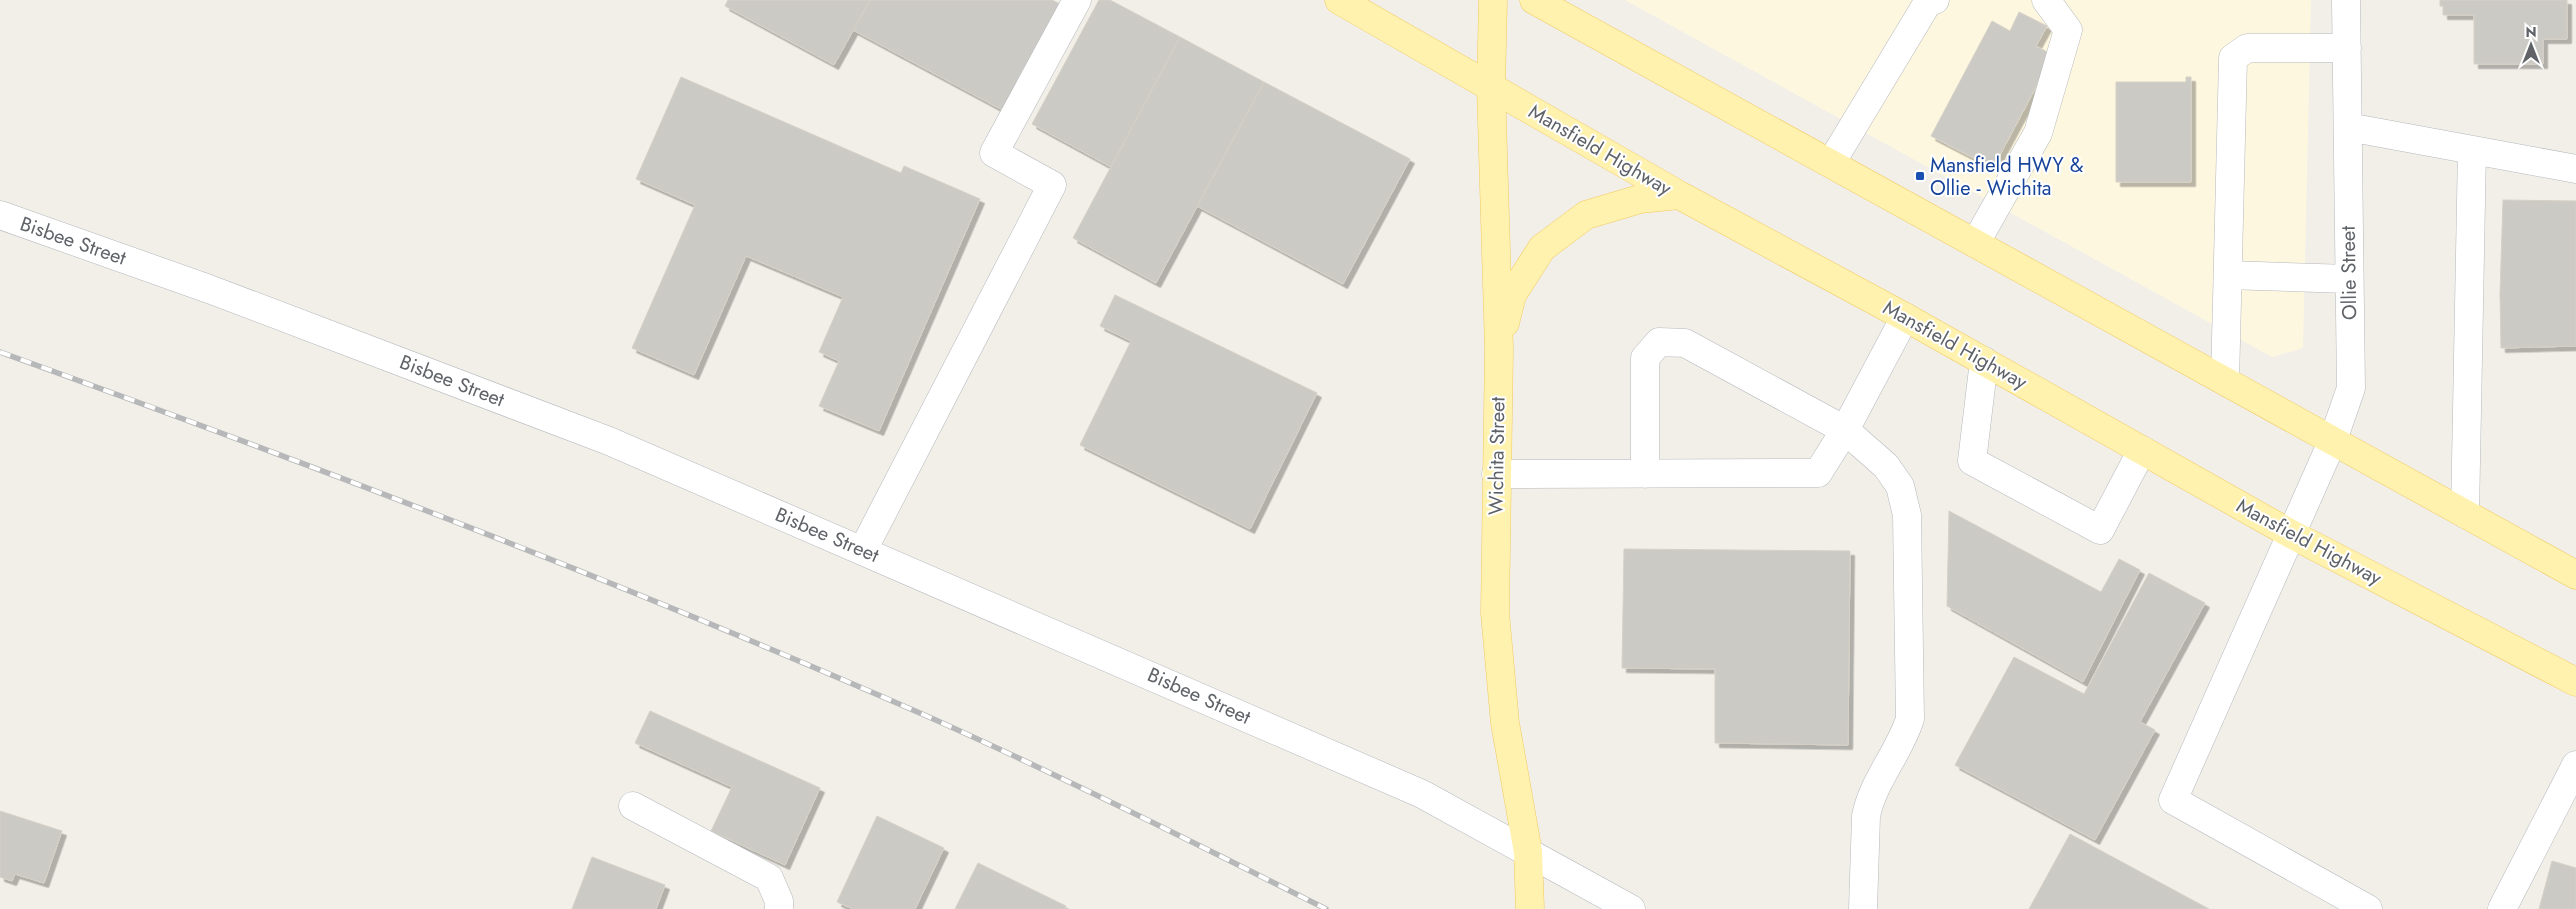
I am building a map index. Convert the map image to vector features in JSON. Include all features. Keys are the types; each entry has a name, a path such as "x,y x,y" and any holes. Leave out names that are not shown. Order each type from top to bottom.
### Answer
{"main road":[{"name":"Mansfield Highway","path":"1339,0 1679,195 1905,317 2290,534 2576,682"},
{"name":"Wichita Street","path":"1493,0 1491,87 1499,349 1496,474 1496,622 1505,723 1528,852 1530,909"},
{"path":"1534,0 2576,574"},
{"path":"1499,349 1512,295 1542,248 1586,215 1640,199 1679,195"}],"street":[{"path":"863,550 1052,185 994,153 1077,0"},
{"path":"1831,163 1928,2 1936,0"},
{"path":"1976,242 2038,132 2068,30 2046,0"},
{"name":"Ollie Street","path":"2346,0 2351,388 2332,440 2173,800 2368,909"},
{"path":"2225,381 2233,58 2247,48 2346,48"},
{"path":"2348,127 2576,169"},
{"path":"2466,514 2472,150"},
{"name":"Bisbee Street","path":"0,215 209,289 609,441 1422,794 1630,909"},
{"path":"2228,275 2349,279"},
{"path":"1496,474 1818,473 1844,430 1905,317"},
{"path":"1644,474 1644,358 1658,342 1685,343 1844,430 1886,466 1900,486 1908,515 1910,719 1904,736 1869,801 1866,816 1863,909"},
{"path":"1984,361 1972,461 2100,530 2142,450"},
{"path":"2502,909 2576,765"},
{"path":"633,806 769,878 779,901 779,909"}],"shaded area":[{"path":"1625,0 2311,0 2303,348 2272,357"}],"building":[{"path":"728,0 870,0 834,65 725,6"},
{"path":"870,0 1052,0 1066,7 1008,113 853,30"},
{"path":"1099,0 1110,0 1180,37 1111,167 1032,124"},
{"path":"2440,0 2567,0 2567,39 2543,39 2543,64 2474,64 2474,15 2443,15 2443,6 2440,6"},
{"path":"2019,12 2047,26 2036,46 2053,55 1993,168 1931,136 1992,21 2010,31"},
{"path":"1180,37 1264,82 1156,283 1073,238"},
{"path":"681,77 901,173 904,166 980,199 879,431 819,406 839,361 819,352 843,297 746,256 694,375 632,348 695,205 636,179"},
{"path":"2186,77 2191,77 2191,182 2116,182 2116,82 2186,82"},
{"path":"1264,82 1410,159 1343,284 1197,206"},
{"path":"2503,200 2576,201 2576,346 2501,348 2500,294"},
{"path":"1115,295 1317,393 1250,529 1080,445 1131,341 1100,326"},
{"path":"1949,511 2101,592 2119,559 2140,570 2083,682 1947,606"},
{"path":"1624,549 1850,551 1848,745 1715,743 1715,669 1622,668"},
{"path":"2149,573 2205,603 2140,722 2155,730 2095,840 1955,765 2014,657 2084,694"},
{"path":"650,711 820,788 785,865 711,831 732,787 635,743"},
{"path":"0,811 62,831 44,883 15,874 12,881 0,877"},
{"path":"877,816 944,848 915,909 853,909 837,902"},
{"path":"2070,834 2209,909 2029,909"},
{"path":"592,857 665,885 656,909 572,909"},
{"path":"2552,861 2576,868 2576,909 2539,909"},
{"path":"978,863 1066,906 1065,909 955,909"}],"railway":[{"path":"0,352 468,527 584,572 814,667 1029,763 1326,909"}],"place":[{"name":"Mansfield HWY & Ollie - Wichita","path":"1920,176"}]}
